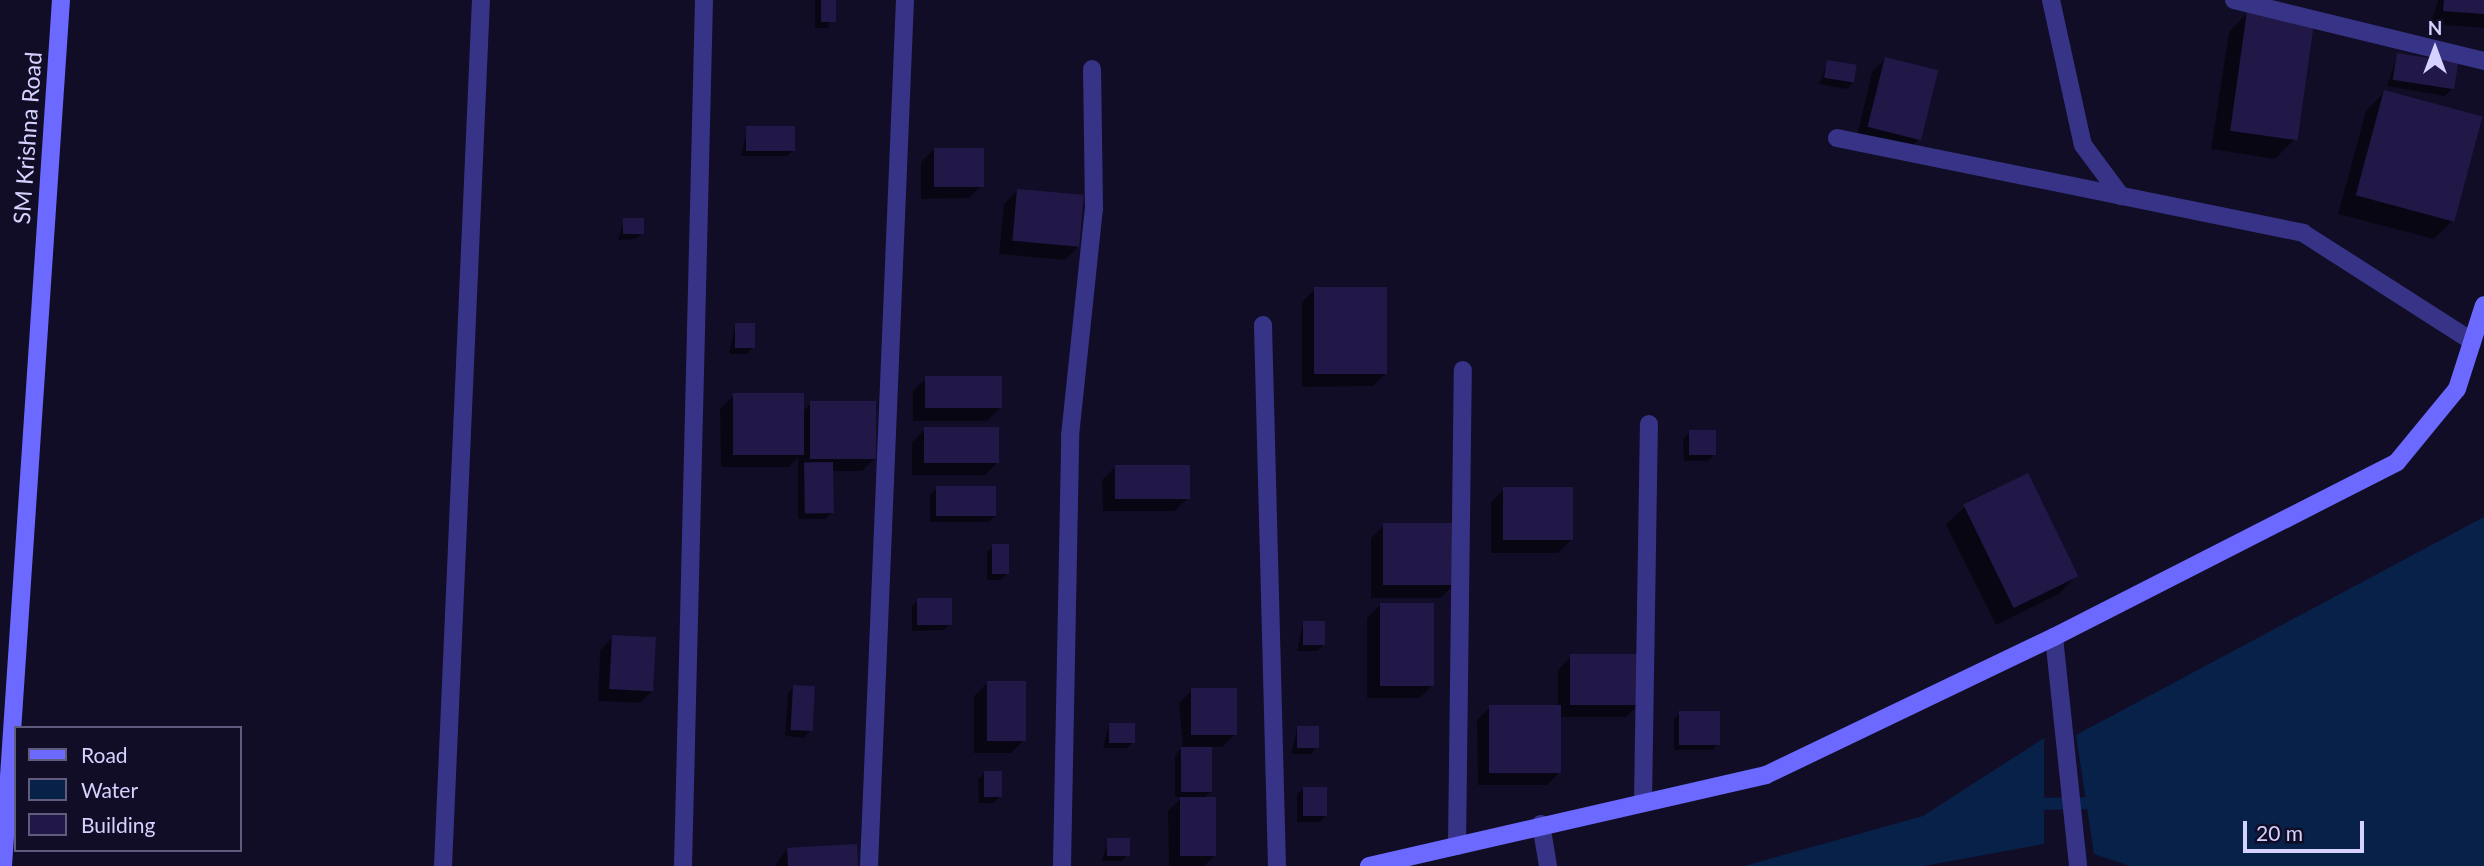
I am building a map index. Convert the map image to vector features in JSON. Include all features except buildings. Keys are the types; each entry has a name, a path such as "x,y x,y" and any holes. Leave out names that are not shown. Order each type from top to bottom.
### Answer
{"street":[{"name":"SM Krishna Road","path":"3,866 61,0"},
{"path":"443,866 481,0"},
{"path":"683,866 704,0"},
{"path":"869,866 905,0"},
{"path":"2051,0 2083,145 2121,196"},
{"path":"2234,0 2484,61"},
{"path":"1062,866 1070,436 1094,209 1092,69"},
{"path":"1837,138 2303,233 2472,341"},
{"path":"1369,866 1541,824 1766,775 2054,637 2397,462 2457,389 2484,305"},
{"path":"1263,325 1277,866"},
{"path":"1457,846 1463,370"},
{"path":"1643,801 1649,424"},
{"path":"2054,637 2078,862"},
{"path":"1541,824 1548,866"}],"water":[{"path":"2484,517 2484,866 2130,866 2094,854 2076,735"},
{"path":"2044,738 2044,844 1924,866 1744,866 1923,816"}],"waterway":[{"path":"2030,804 2102,803"}]}
